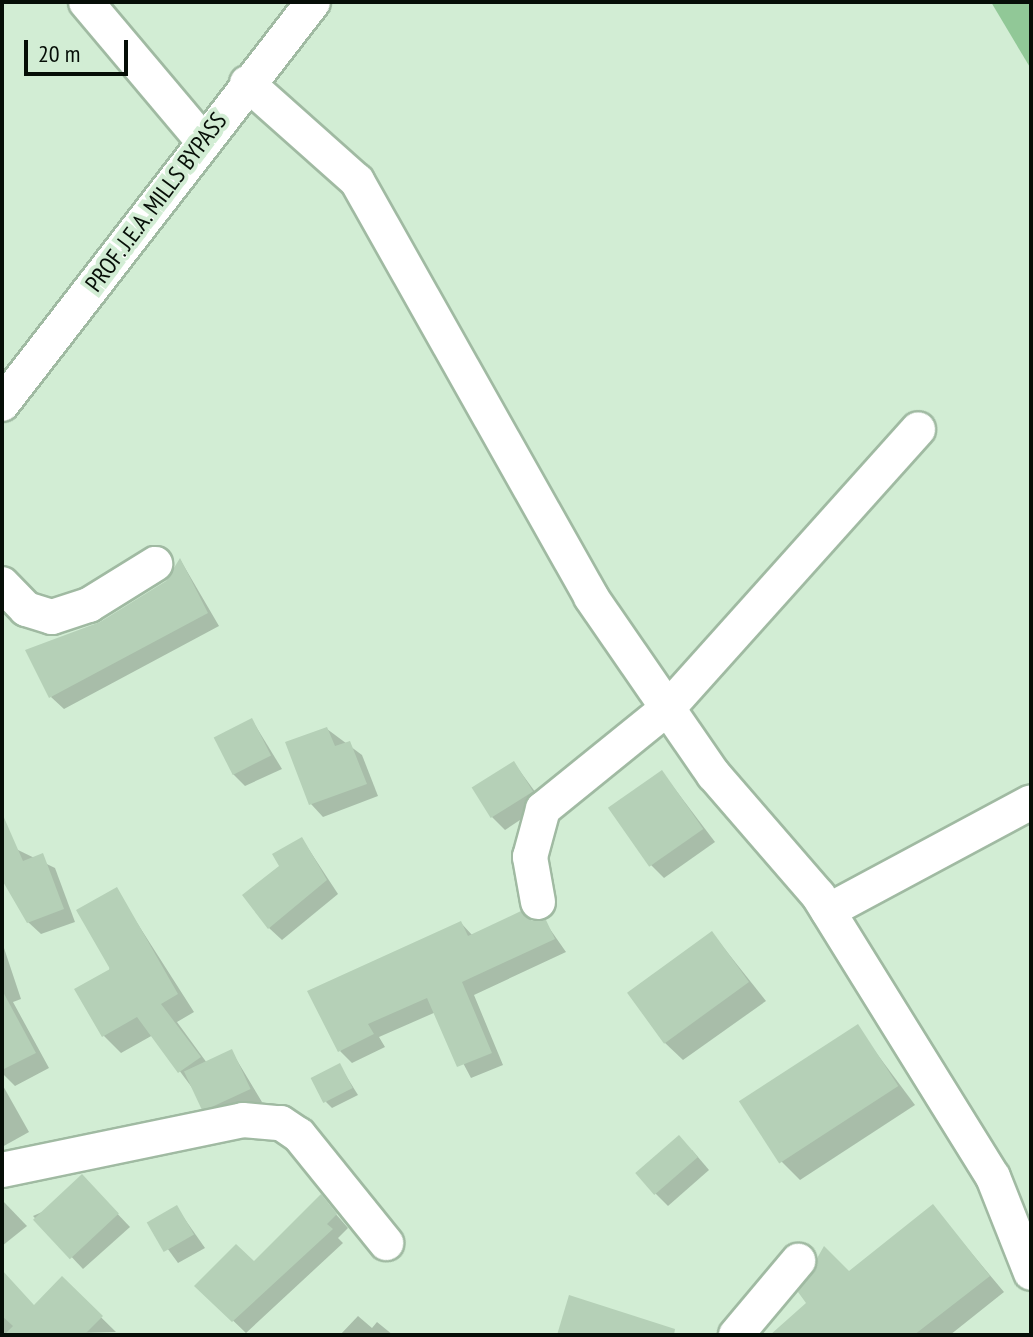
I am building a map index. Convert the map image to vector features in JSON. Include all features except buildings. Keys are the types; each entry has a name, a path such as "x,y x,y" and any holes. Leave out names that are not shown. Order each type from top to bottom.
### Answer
{"street":[{"path":"86,2 203,141"},
{"name":"PROF. J.E.A. MILLS BYPASS","path":"2,404 247,83 313,2"},
{"path":"247,83 357,181 591,597 714,775 828,911 993,1177 1031,1273"},
{"path":"538,902 530,857 543,809 669,707 918,429"},
{"path":"2,584 26,609 52,617 89,605 155,564"},
{"path":"828,911 1031,802"},
{"path":"2,1170 243,1120 281,1123 299,1135 386,1243"},
{"path":"736,1335 798,1261"}],"green space":[{"path":"991,2 1031,2 1031,69"}]}
